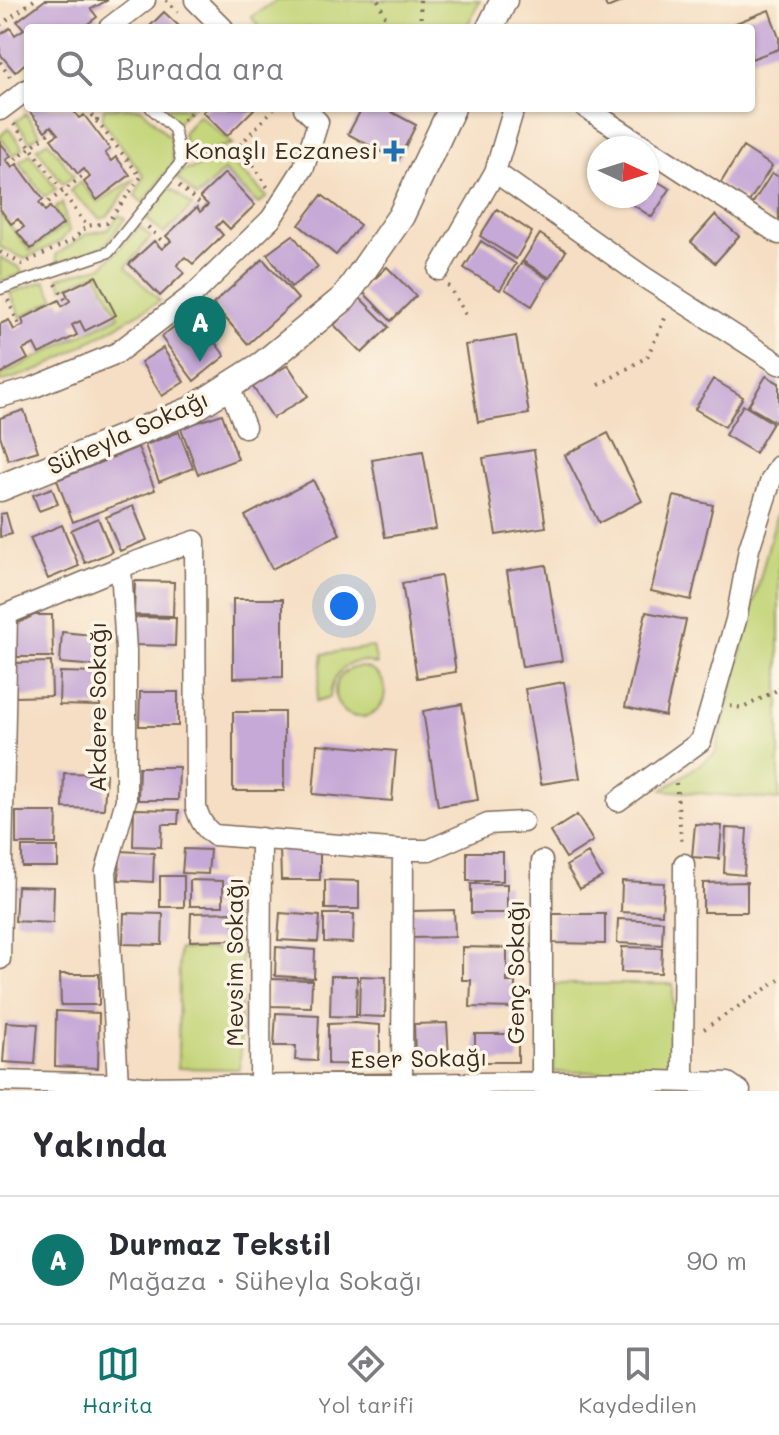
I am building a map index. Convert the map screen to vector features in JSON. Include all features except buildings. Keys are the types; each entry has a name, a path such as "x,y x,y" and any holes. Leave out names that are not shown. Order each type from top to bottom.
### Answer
{"street":[{"path":"114,24 145,0"},
{"path":"195,0 219,24"},
{"path":"492,24 504,0"},
{"path":"4,114 24,93"},
{"path":"0,397 32,388 117,353 194,294 271,219 304,167 318,122 308,112"},
{"name":"Süheyla Sokağı","path":"0,488 191,410 262,365 344,298 401,216 450,112"},
{"path":"439,270 495,172 513,112"},
{"path":"592,112 779,234"},
{"path":"495,172 675,297 779,364"},
{"path":"229,386 245,427"},
{"path":"618,801 701,741 736,620 749,549 771,480 779,466"},
{"path":"0,959 4,616 121,567 195,541 196,808 201,823 214,835 429,850 488,824 523,822"},
{"name":"Akdere Sokağı","path":"118,1084 106,871 126,800 126,651 121,567"},
{"name":"Mevsim Sokağı","path":"260,1087 261,838"},
{"path":"402,1085 403,850"},
{"name":"Genç Sokağı","path":"542,861 542,1083"},
{"path":"683,1081 684,864"},
{"name":"Eser Sokağı","path":"0,1081 143,1087 324,1089 402,1085 468,1088 542,1083 597,1086 683,1081 728,1083 740,1091"}],"lane":[{"path":"2,289 109,252 181,162 174,129 155,112"}],"path":[{"path":"0,25 34,0"},
{"path":"378,0 388,24"},
{"path":"420,0 421,24"},
{"path":"0,252 22,264 73,240 87,226 107,223 141,177 89,112"},
{"path":"97,122 98,112"},
{"path":"181,162 240,145 270,112"},
{"path":"4,114 87,226"},
{"path":"9,164 54,129"},
{"path":"240,145 273,196"},
{"path":"42,207 87,173"},
{"path":"169,177 205,208"},
{"path":"439,270 466,315"},
{"path":"2,289 20,327"},
{"path":"599,385 647,357 675,297"},
{"path":"712,702 743,708 779,689"},
{"path":"675,778 684,864"},
{"path":"683,1043 779,980"}],"green space":[{"path":"277,0 480,0 468,24 257,24 251,17"},
{"path":"103,112 145,112 172,140 173,163 143,203 135,196 144,176 102,120"},
{"path":"162,112 187,112 175,125"},
{"path":"26,114 40,134 30,141 16,121"},
{"path":"199,115 232,144 188,156 183,133"},
{"path":"9,128 23,148 13,155 0,136"},
{"path":"48,141 74,176 63,184 37,148"},
{"path":"30,154 56,189 45,197 19,162"},
{"path":"229,159 267,197 258,204 224,171 197,197 177,178 183,171"},
{"path":"135,179 107,217 100,219 70,191 80,182 98,202"},
{"path":"170,188 192,206 164,234 147,219"},
{"path":"62,203 69,231 61,241 25,259 0,247 0,213 30,251 64,226 54,208"},
{"path":"119,215 125,219 105,245 58,263 56,255 87,234 109,229"},
{"path":"140,227 151,237 126,267 160,301 42,369 0,382 0,376 119,316 97,273 63,288 58,278 103,266"},
{"path":"0,257 20,268 22,274 0,281"},
{"path":"45,281 55,299 21,317 10,293"},
{"path":"777,513 779,800 662,790 715,754"},
{"path":"373,647 377,665 359,662 344,668 335,680 330,697 316,701 323,654"},
{"path":"360,667 378,674 385,692 378,710 360,717 342,710 335,692 342,674"},
{"path":"179,949 241,950 240,1069 178,1068"},
{"path":"554,984 673,984 673,1072 554,1072"}],"place":[{"name":"Konaşlı Eczanesi","path":"394,151"},
{"name":"Durmaz Tekstil","path":"200,362"}]}
